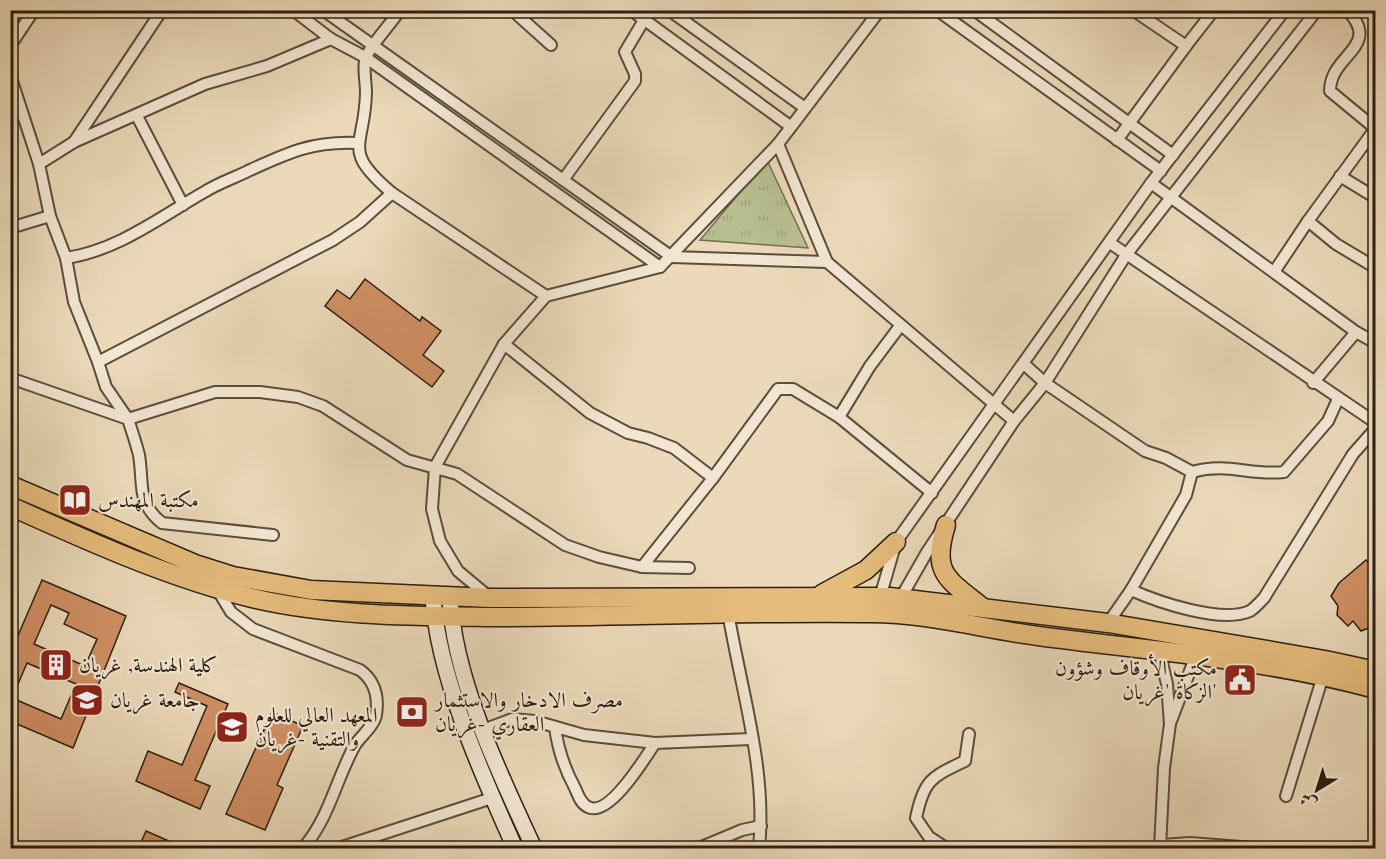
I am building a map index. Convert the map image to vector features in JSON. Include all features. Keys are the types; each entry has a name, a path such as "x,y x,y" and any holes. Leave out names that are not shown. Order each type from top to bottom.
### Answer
{"main road":[{"path":"18,488 158,550 233,576 311,590 490,598 821,595 884,608 1323,676 1376,689"},
{"path":"12,511 218,589 252,598 315,609 443,616 548,617 884,608 900,598 1108,623 1376,671"},
{"path":"946,525 939,546 939,561 957,587 984,608"},
{"path":"821,595 866,570 896,542"},
{"path":"442,596 454,695 492,798 515,849"},
{"path":"443,616 460,658 483,730 534,849"}],"street":[{"path":"10,46 34,10"},
{"path":"74,142 162,10"},
{"path":"293,10 331,39 365,57 660,267"},
{"path":"323,10 672,257 827,262"},
{"path":"400,10 365,57 366,94 357,143 360,161 370,174 392,193 546,296"},
{"path":"512,10 551,45"},
{"path":"631,10 790,126"},
{"path":"669,10 805,108"},
{"path":"490,598 458,571 440,542 432,509 435,467 504,344 546,296 660,267 672,257 778,144 880,10"},
{"path":"937,10 1161,171"},
{"path":"974,10 1173,155"},
{"path":"1118,140 1214,10"},
{"path":"884,608 896,542 1151,183 1285,10"},
{"path":"900,598 1014,421 1045,383 1126,255 1317,10"},
{"path":"1274,272 1308,220 1376,129 1330,91 1330,79 1358,41 1361,30 1359,23 1347,10"},
{"path":"1141,13 1186,46"},
{"path":"563,180 635,81 635,74 625,52 644,20"},
{"path":"39,165 74,142 205,84 267,66 331,39"},
{"path":"10,75 39,165 50,216 66,258 74,302 106,387 128,419 139,457 144,502 150,514 162,524 273,535"},
{"path":"137,116 183,205"},
{"path":"66,258 92,255 115,245 208,189 295,150 331,142 357,143"},
{"path":"778,144 827,262 1014,421"},
{"path":"1340,176 1376,198"},
{"path":"1151,183 1356,332 1376,343"},
{"path":"98,362 333,240 360,222 392,193"},
{"path":"10,228 50,216"},
{"path":"1308,220 1336,244 1376,268"},
{"path":"1110,243 1286,361 1313,383 1376,423"},
{"path":"839,417 870,366 900,326"},
{"path":"1313,383 1356,332"},
{"path":"504,344 590,413 628,433 674,448 713,478"},
{"path":"1024,363 1045,383 1145,451 1166,458 1192,472 1211,466 1226,466 1271,474 1284,472 1328,422 1338,399"},
{"path":"10,378 128,419 215,392 260,392 298,397 323,406 407,460 435,467 466,479 565,545 642,567 689,568"},
{"path":"642,567 713,478 778,389 793,389 839,417 932,493"},
{"path":"1131,590 1179,608 1235,614 1251,610 1264,598 1353,454 1376,429"},
{"path":"1108,623 1131,590 1186,495 1192,472"},
{"path":"12,511 18,488"},
{"path":"218,589 231,612 253,629 360,670 370,677 376,689 375,718 355,746 337,789 312,838 303,849"},
{"path":"728,612 759,775 761,826 759,849"},
{"path":"1159,650 1167,684 1170,724 1164,768 1160,847 1190,843 1254,849"},
{"path":"1170,724 1196,655"},
{"path":"1286,796 1323,676"},
{"path":"483,730 512,719 535,721 584,735 655,743 751,739"},
{"path":"555,727 562,765 582,803 588,808 596,809 615,796 655,743"},
{"path":"946,849 929,837 916,818 920,800 932,777 965,761 969,734"},
{"path":"339,849 492,798"},
{"path":"699,849 761,826"}],"green space":[{"path":"767,160 808,248 700,240"}],"building":[{"path":"365,279 420,321 422,317 441,331 423,355 444,371 432,387 325,306 337,290 350,299"},
{"path":"1366,560 1376,571 1376,636 1369,628 1361,631 1353,621 1348,626 1337,615 1338,606 1331,596 1339,583"},
{"name":"كلية الهندسة, غريان","path":"42,580 126,616 73,748 10,721 10,654","holes":["51,605 69,613 64,624 97,639 85,666 34,644","27,663 76,684 61,719 12,698"]},
{"path":"179,683 228,704 195,780 210,786 200,809 136,781 148,751 182,765 207,706 175,692"},
{"path":"272,712 303,726 277,785 283,788 265,830 226,814"},
{"path":"146,831 187,849 138,849"}],"place":[{"name":"مكتبة المهندس","path":"75,500"},
{"name":"كلية الهندسة, غريان","path":"56,665"},
{"name":"مكتب الأوقاف وشؤون الزكاة 'غريان'","path":"1240,680"},
{"name":"جامعة غريان","path":"87,700"},
{"name":"مصرف الادخار والاستثمار العقاري -غريان","path":"412,712"},
{"name":"المعهد العالي للعلوم والتقنية -غريان","path":"232,727"}]}
